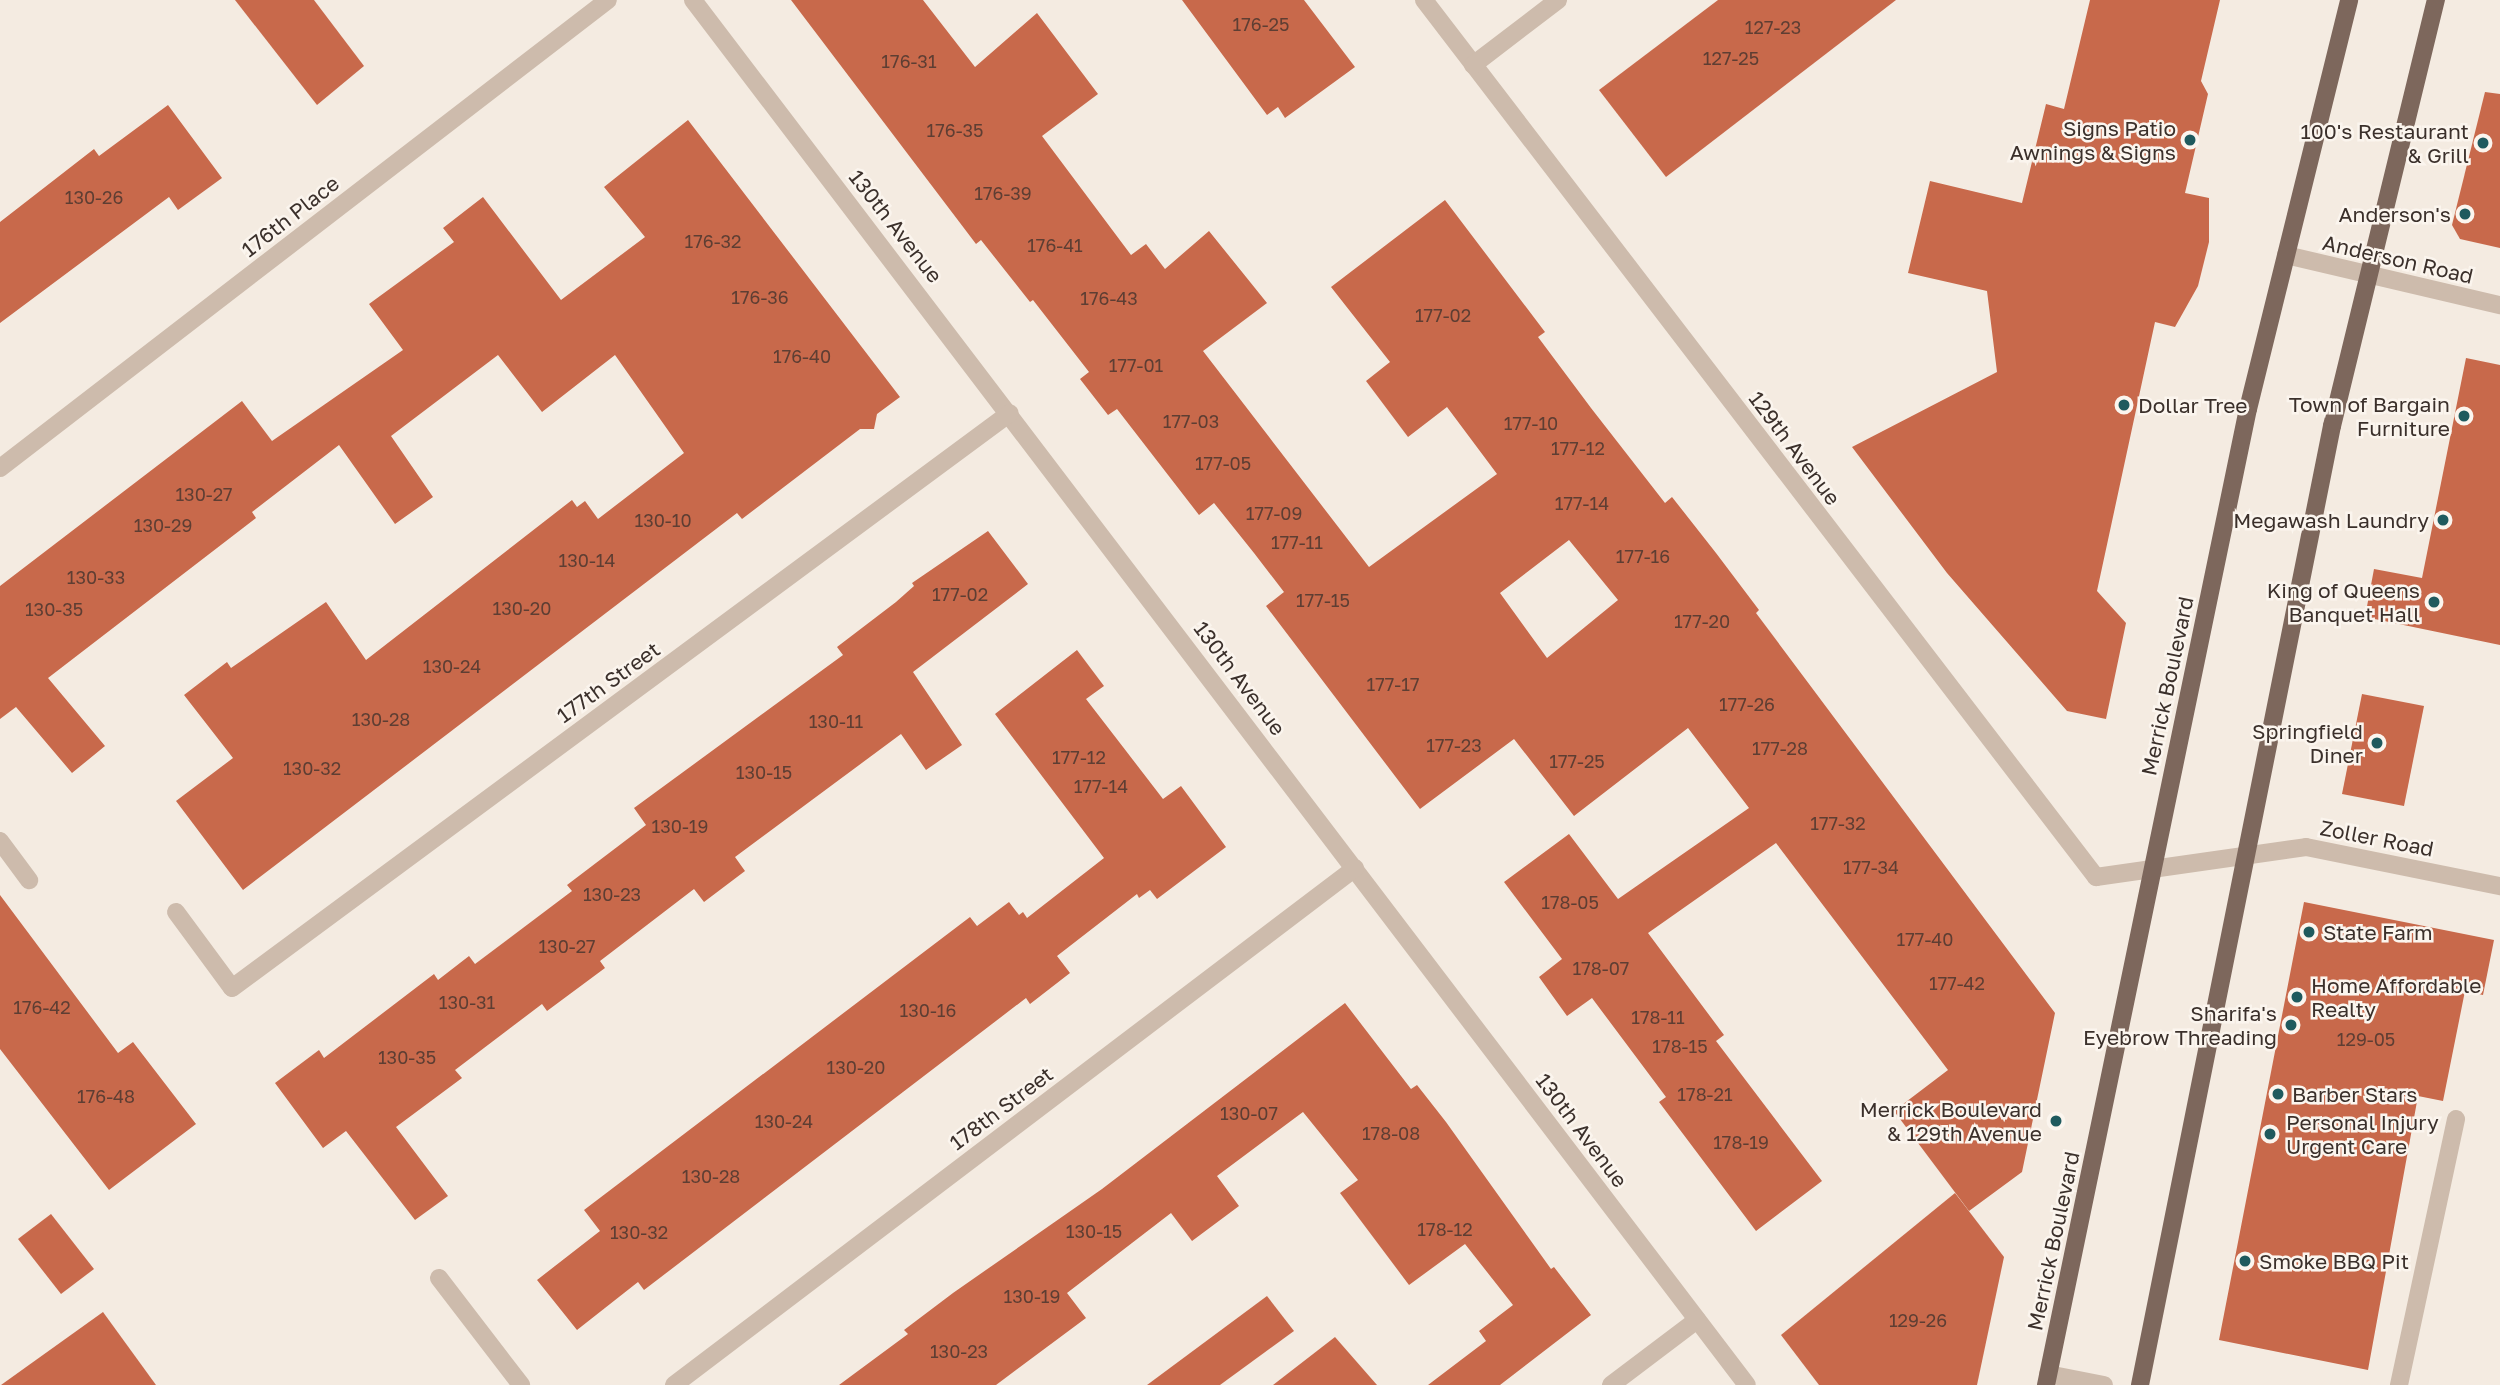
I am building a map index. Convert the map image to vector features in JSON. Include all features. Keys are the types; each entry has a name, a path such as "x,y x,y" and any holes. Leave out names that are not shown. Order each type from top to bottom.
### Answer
{"main road":[{"name":"Merrick Boulevard","path":"2047,1379 2248,409 2349,0"},
{"path":"2140,1385 2332,426 2436,0"}],"street":[{"name":"176th Place","path":"0,468 608,0"},
{"name":"130th Avenue","path":"693,0 1010,413 1747,1385"},
{"name":"129th Avenue","path":"1424,0 2095,877 2153,868"},
{"path":"1474,65 1558,0"},
{"name":"Anderson Road","path":"2286,255 2500,305"},
{"name":"177th Street","path":"176,912 232,988 1010,413"},
{"path":"0,841 29,880"},
{"name":"Zoller Road","path":"2153,868 2306,847 2500,886"},
{"name":"178th Street","path":"674,1385 1355,868"},
{"path":"2399,1385 2456,1119"},
{"path":"439,1279 521,1385"},
{"path":"1611,1385 1697,1320"},
{"path":"2047,1379 2104,1385"}],"building":[{"path":"235,0 314,0 364,66 317,105"},
{"path":"791,0 923,0 975,67 1037,13 1098,94 1042,136 1131,255 1146,244 1165,269 1209,231 1267,303 1203,351 1369,567 1497,474 1447,407 1408,437 1366,381 1390,362 1331,287 1445,200 1545,332 1538,337 1591,408 1665,503 1672,497 1716,553 1759,610 1756,613 2055,1013 2022,1172 1969,1211 1894,1111 1948,1070 1776,843 1648,933 1724,1035 1716,1041 1822,1181 1756,1231 1659,1102 1666,1097 1592,998 1567,1016 1539,977 1562,959 1504,882 1569,834 1618,899 1749,808 1688,728 1574,816 1514,739 1420,809 1266,606 1284,592 1254,553 1214,503 1199,515 1117,409 1108,415 1080,379 1089,372 1033,300 1030,302 981,240 976,244","holes":["1569,540 1618,600 1547,658 1500,593"]},
{"path":"1182,0 1304,0 1355,67 1285,118 1278,107 1267,115"},
{"path":"1718,0 1896,0 1666,177 1599,90"},
{"path":"2090,0 2220,0 2201,81 2208,94 2185,193 2209,198 2209,242 2198,286 2175,327 2155,322 2097,591 2126,623 2106,719 2067,711 1947,573 1852,447 1997,372 1987,291 1908,273 1930,181 2022,203 2046,104 2064,109"},
{"path":"2485,92 2500,94 2500,248 2460,239 2452,225"},
{"path":"168,105 222,178 178,210 169,197 0,323 0,222 94,149 99,156"},
{"path":"688,120 900,397 877,414 874,429 860,429 742,519 737,513 243,890 176,801 233,758 184,695 227,662 231,668 326,602 366,660 572,500 577,507 585,501 598,519 684,453 615,355 542,412 498,355 391,436 433,497 395,524 339,445 252,512 256,518 48,678 105,746 72,773 16,707 0,719 0,586 242,401 272,441 403,350 369,304 454,242 443,228 483,197 561,300 645,237 604,187"},
{"path":"2466,358 2500,365 2500,645 2365,617 2374,569 2422,578"},
{"path":"988,531 1028,584 913,672 962,745 926,770 901,734 735,857 745,871 704,902 694,889 600,961 605,968 547,1011 542,1004 455,1070 462,1078 396,1127 448,1196 415,1220 346,1131 323,1148 275,1083 319,1050 324,1058 434,974 438,980 469,956 475,964 572,891 567,885 646,825 634,808 843,655 837,647 896,602 914,586 912,583"},
{"path":"1077,650 1104,686 1086,699 1163,799 1181,786 1226,847 1157,899 1150,890 1139,898 1137,894 1057,956 1070,973 1030,1004 1026,998 644,1290 638,1282 577,1330 537,1280 600,1231 584,1210 970,917 977,926 1009,902 1019,915 1023,912 1027,918 1104,858 995,714"},
{"name":"Springfield Diner","path":"2362,694 2424,706 2404,806 2342,794"},
{"path":"0,895 118,1053 133,1042 196,1124 109,1190 0,1049"},
{"path":"2304,902 2494,940 2483,995 2465,991 2443,1101 2418,1096 2368,1370 2219,1340"},
{"path":"1345,1003 1411,1089 1417,1085 1551,1269 1554,1267 1591,1315 1500,1385 1428,1385 1486,1341 1479,1331 1513,1305 1465,1244 1409,1285 1340,1193 1358,1180 1303,1112 1217,1176 1239,1206 1192,1241 1171,1213 1067,1293 1086,1318 996,1385 839,1385 908,1334 904,1330 953,1293 1102,1189"},
{"path":"1955,1193 2004,1257 1977,1385 1819,1385 1781,1335"},
{"path":"51,1214 94,1269 61,1294 18,1239"},
{"path":"1267,1296 1294,1331 1220,1385 1147,1385"},
{"path":"103,1312 156,1385 1,1385"},
{"path":"1335,1337 1377,1385 1273,1385"}],"place":[{"name":"Signs Patio Awnings & Signs","path":"2190,140"},
{"name":"100's Restaurant & Grill","path":"2483,143"},
{"name":"Anderson's","path":"2465,214"},
{"name":"Dollar Tree","path":"2124,405"},
{"name":"Town of Bargain Furniture","path":"2464,416"},
{"name":"Megawash Laundry","path":"2443,520"},
{"name":"King of Queens Banquet Hall","path":"2434,602"},
{"name":"Springfield Diner","path":"2377,743"},
{"name":"State Farm","path":"2309,932"},
{"name":"Home Affordable Realty","path":"2297,997"},
{"name":"Sharifa's Eyebrow Threading","path":"2291,1025"},
{"name":"Barber Stars","path":"2278,1094"},
{"name":"Merrick Boulevard & 129th Avenue","path":"2056,1121"},
{"name":"Personal Injury Urgent Care","path":"2270,1134"},
{"name":"Smoke BBQ Pit","path":"2245,1261"}]}
